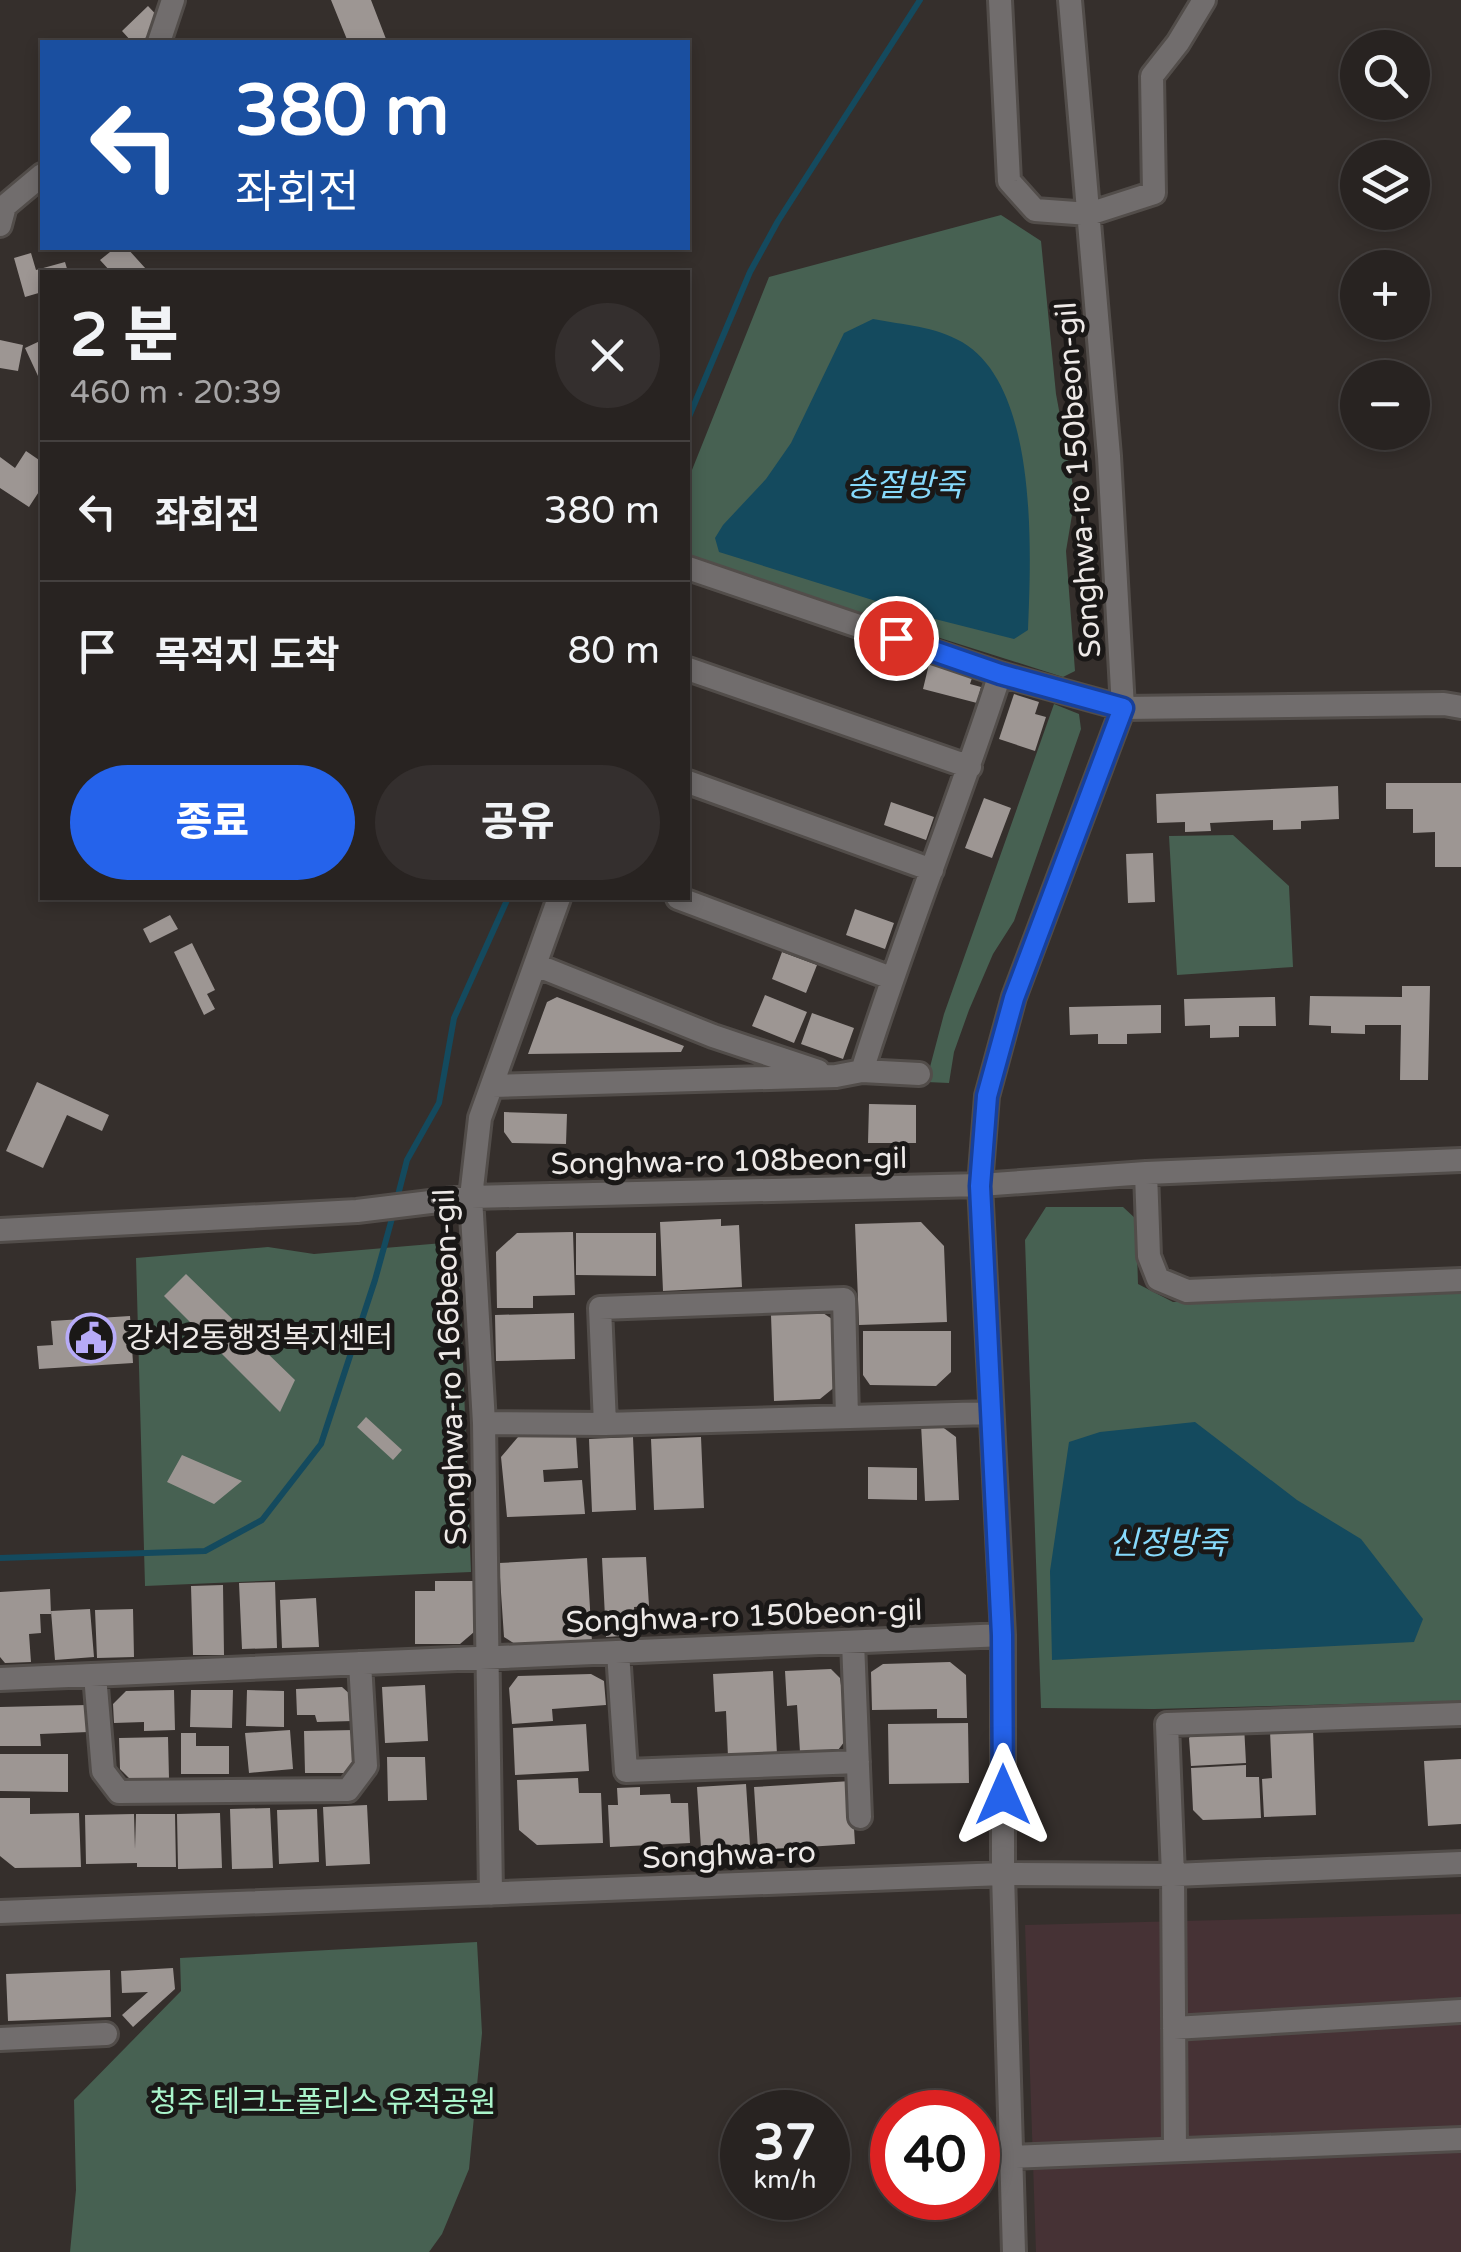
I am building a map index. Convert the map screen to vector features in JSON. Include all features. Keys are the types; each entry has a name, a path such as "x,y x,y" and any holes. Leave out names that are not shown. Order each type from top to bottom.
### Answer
{"street":[{"path":"159,40 172,0"},
{"path":"1000,0 1008,181 1034,210 1088,214 1154,193 1152,76 1204,0"},
{"name":"Songhwa-ro 150beon-gil","path":"1014,2252 1003,1874 1002,1635 980,1186 987,1096 1014,998 1123,708 1109,456 1070,0"},
{"path":"0,225 5,206 40,177"},
{"path":"690,569 1000,674 1123,708 1444,704 1461,707"},
{"path":"690,669 970,767"},
{"path":"862,1071 891,978 970,767 1000,674"},
{"path":"690,783 932,870"},
{"name":"Songhwa-ro 166beon-gil","path":"491,1894 484,1423 471,1197 480,1118 558,900"},
{"path":"683,900 891,978"},
{"path":"536,965 713,1036 836,1076"},
{"path":"713,1036 732,1056 732,1066 721,1078"},
{"path":"492,1086 836,1076 862,1071 919,1074"},
{"name":"Songhwa-ro 108beon-gil","path":"0,1230 357,1212 471,1197 980,1186 1146,1174 1461,1160"},
{"path":"1146,1174 1150,1256 1158,1279 1187,1290 1461,1280"},
{"path":"605,1424 600,1308 844,1299 847,1417"},
{"path":"484,1423 605,1424 990,1414"},
{"name":"Songhwa-ro 150beon-gil","path":"488,1658 1002,1635"},
{"path":"853,1642 860,1816"},
{"path":"618,1652 626,1771 858,1762"},
{"path":"0,1679 488,1658"},
{"path":"96,1675 102,1771 119,1792 348,1790 366,1766 360,1663"},
{"path":"1175,2150 1173,1875 1167,1724 1461,1714"},
{"name":"Songhwa-ro","path":"0,1912 1003,1874 1173,1875 1461,1863"},
{"path":"1174,2028 1461,2011"},
{"path":"0,2039 106,2034"},
{"path":"1011,2157 1461,2139"}],"shaded area":[{"path":"1461,1914 1461,2252 1036,2252 1025,1925"}],"green space":[{"path":"1001,215 1041,241 1056,394 1075,497 1066,551 1075,671 1063,677 690,559 690,475 769,277"},
{"path":"1054,704 1079,714 1081,729 1014,921 993,954 969,1010 954,1052 949,1083 926,1082 944,1014"},
{"path":"1233,835 1289,886 1293,967 1177,975 1169,836"},
{"path":"1046,1207 1123,1207 1136,1219 1138,1284 1173,1302 1461,1292 1461,1701 1041,1708 1025,1240"},
{"path":"443,1243 459,1258 471,1572 145,1586 136,1258 268,1247 314,1254"},
{"name":"청주 테크노폴리스 유적공원","path":"477,1942 482,2033 469,2169 442,2234 429,2252 70,2252 76,2190 74,2100 181,1991 180,1958"}],"water":[{"name":"송절방죽","path":"873,319 930,329 962,342 987,364 1005,395 1018,433 1029,517 1028,630 1014,639 927,617 719,552 715,538 791,443 844,333"},
{"name":"신정방죽","path":"1195,1422 1297,1500 1361,1539 1423,1619 1414,1642 1052,1660 1050,1571 1069,1442 1100,1432"}],"building":[{"path":"331,0 371,0 386,39 347,40"},
{"path":"148,6 163,22 143,40 130,40 122,31"},
{"path":"112,250 129,250 146,269 109,270 100,260"},
{"path":"31,253 36,270 65,262 67,270 40,270 40,293 25,297 14,258"},
{"path":"0,340 23,345 18,371 0,368"},
{"path":"40,341 40,375 38,376 25,348"},
{"path":"26,451 40,461 40,490 29,507 0,488 0,457 15,468"},
{"path":"929,664 973,675 970,684 981,687 977,703 923,689"},
{"path":"1014,694 1039,702 1035,714 1046,717 1035,751 999,739"},
{"path":"1386,783 1461,783 1461,867 1435,867 1435,832 1413,833 1413,809 1386,809"},
{"path":"1338,786 1339,819 1301,821 1301,829 1273,830 1273,820 1210,823 1211,831 1185,832 1185,822 1157,823 1156,794"},
{"path":"984,798 1011,808 992,858 965,848"},
{"path":"891,802 934,817 926,840 884,825"},
{"path":"1153,853 1155,902 1128,903 1126,854"},
{"path":"855,909 894,923 885,949 846,935"},
{"path":"170,915 178,929 150,943 143,929"},
{"path":"192,943 215,990 207,994 215,1009 204,1015 174,952"},
{"path":"782,952 817,965 806,993 772,979"},
{"path":"1402,986 1430,986 1428,1080 1400,1080 1401,1025 1365,1025 1365,1034 1331,1033 1331,1026 1309,1025 1310,996 1402,997"},
{"path":"765,995 807,1012 794,1043 752,1026"},
{"path":"557,997 684,1046 681,1052 528,1054 547,1002"},
{"path":"1275,997 1276,1026 1239,1026 1239,1037 1210,1038 1210,1025 1185,1026 1184,999"},
{"path":"1161,1005 1161,1033 1127,1034 1127,1044 1098,1044 1098,1034 1070,1035 1069,1007"},
{"path":"812,1013 854,1028 843,1059 801,1044"},
{"path":"37,1082 109,1115 102,1131 67,1115 43,1168 6,1151"},
{"path":"869,1104 916,1105 916,1143 868,1143"},
{"path":"504,1112 567,1114 566,1144 512,1143 504,1132"},
{"path":"721,1219 721,1226 739,1225 742,1287 663,1291 660,1222"},
{"path":"921,1222 944,1246 947,1322 859,1325 855,1224"},
{"path":"573,1232 575,1295 533,1296 533,1308 497,1308 496,1252 517,1233"},
{"path":"576,1233 656,1233 656,1276 576,1275"},
{"path":"186,1274 295,1380 280,1412 164,1296"},
{"path":"574,1313 575,1359 496,1361 495,1315"},
{"path":"823,1313 835,1321 836,1386 820,1399 774,1401 771,1315"},
{"path":"130,1316 133,1363 39,1369 37,1346 53,1345 51,1321"},
{"path":"863,1331 951,1331 951,1372 936,1386 870,1385 863,1375"},
{"path":"366,1417 402,1450 393,1460 357,1427"},
{"path":"937,1423 956,1437 959,1500 925,1501 921,1424"},
{"path":"576,1436 578,1468 543,1470 544,1482 582,1480 585,1514 507,1517 501,1457 518,1437"},
{"path":"633,1437 636,1510 592,1512 589,1439"},
{"path":"701,1437 704,1508 654,1510 651,1439"},
{"path":"182,1455 242,1481 214,1504 167,1482"},
{"path":"868,1467 917,1468 917,1500 868,1499"},
{"path":"646,1557 649,1606 634,1607 636,1635 606,1637 602,1558"},
{"path":"587,1558 592,1642 518,1646 504,1637 499,1563"},
{"path":"435,1581 474,1581 474,1632 460,1644 415,1644 415,1591 435,1591"},
{"path":"275,1582 277,1648 242,1649 239,1583"},
{"path":"223,1585 224,1655 193,1655 191,1586"},
{"path":"50,1589 51,1614 40,1614 41,1633 29,1634 31,1662 5,1663 0,1657 0,1592"},
{"path":"316,1598 319,1647 282,1648 280,1600"},
{"path":"90,1609 94,1657 55,1660 51,1611"},
{"path":"133,1609 134,1657 97,1658 95,1610"},
{"path":"950,1662 966,1675 967,1718 937,1718 937,1709 872,1710 871,1672 883,1664"},
{"path":"831,1669 840,1678 848,1737 838,1750 800,1752 797,1705 787,1706 785,1671"},
{"path":"773,1671 777,1755 728,1757 726,1711 715,1712 713,1674"},
{"path":"591,1674 604,1681 606,1705 552,1709 553,1721 512,1724 509,1688 518,1676"},
{"path":"425,1685 428,1741 385,1743 382,1687"},
{"path":"342,1687 352,1696 353,1721 317,1722 315,1715 297,1715 296,1689"},
{"path":"174,1690 175,1730 144,1731 144,1722 114,1723 113,1704 126,1691"},
{"path":"191,1690 233,1690 232,1728 190,1727"},
{"path":"247,1690 284,1691 284,1727 246,1726"},
{"path":"87,1705 88,1732 40,1734 41,1746 0,1746 0,1707"},
{"path":"968,1723 969,1783 889,1784 888,1724"},
{"path":"586,1724 589,1771 515,1775 513,1728"},
{"path":"1244,1725 1246,1763 1191,1766 1189,1738 1198,1727"},
{"path":"290,1730 293,1769 249,1773 245,1733"},
{"path":"355,1730 355,1760 345,1773 305,1773 304,1731"},
{"path":"1313,1730 1316,1815 1264,1817 1262,1779 1272,1778 1270,1731"},
{"path":"181,1733 196,1733 196,1746 229,1746 229,1774 181,1774"},
{"path":"168,1737 169,1778 130,1779 120,1769 119,1738"},
{"path":"0,1754 68,1754 68,1792 0,1791"},
{"path":"387,1757 425,1757 427,1800 388,1801"},
{"path":"1461,1759 1461,1824 1428,1826 1424,1761"},
{"path":"1246,1765 1246,1777 1259,1777 1261,1818 1203,1820 1193,1810 1191,1768"},
{"path":"578,1778 579,1793 601,1793 603,1843 537,1845 519,1830 517,1780"},
{"path":"851,1781 855,1844 758,1850 754,1787"},
{"path":"746,1784 750,1845 701,1848 697,1787"},
{"path":"640,1787 640,1795 670,1794 671,1803 688,1803 690,1843 610,1847 608,1805 618,1805 617,1788"},
{"path":"0,1798 30,1798 30,1814 79,1813 81,1867 15,1868 0,1856"},
{"path":"367,1805 370,1864 326,1866 323,1807"},
{"path":"270,1808 273,1868 232,1869 230,1809"},
{"path":"317,1809 319,1862 279,1864 277,1810"},
{"path":"220,1813 222,1868 178,1869 177,1814"},
{"path":"134,1814 135,1849 136,1814 175,1814 176,1867 86,1864 85,1815"},
{"path":"173,1968 175,1989 133,2027 122,2015 148,1992 122,1993 121,1971"},
{"path":"110,1970 111,2017 8,2021 6,1974"}],"waterway":[{"path":"690,414 750,272 778,221 920,0"},
{"path":"397,1199 407,1160 439,1103 454,1018 507,900"},
{"path":"0,1558 205,1551 262,1520 321,1444 394,1211"}],"place":[{"name":"강서2동행정복지센터","path":"91,1338"}],"route":[{"path":"896,638 1000,674 1123,708 1014,998 987,1096 980,1186 1002,1635 1003,1795"}]}
